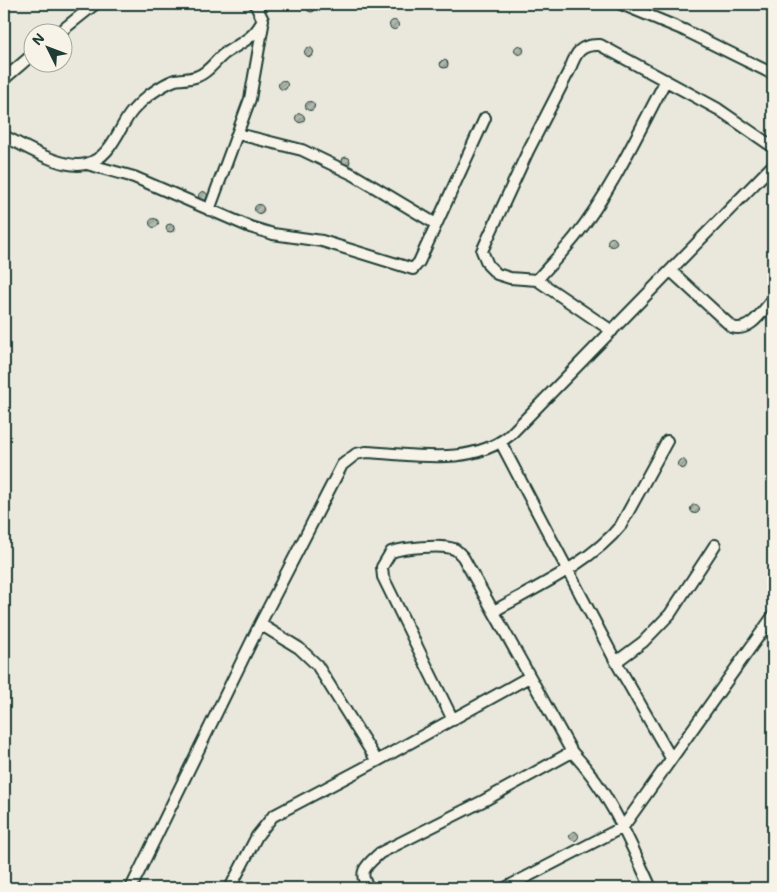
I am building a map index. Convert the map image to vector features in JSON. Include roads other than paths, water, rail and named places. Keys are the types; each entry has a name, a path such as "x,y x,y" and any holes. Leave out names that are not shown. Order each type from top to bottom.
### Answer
{"street":[{"path":"72,22 95,4"},
{"path":"209,210 250,100 264,20 255,4"},
{"path":"621,4 684,30 773,74"},
{"path":"4,136 59,162 75,166 87,164 99,158 110,147 130,113 140,102 154,91 173,81 197,77 206,72 224,54 250,38 259,30 264,20"},
{"path":"612,331 537,280 510,278 498,274 488,264 482,251 528,151 574,58 581,50 589,44 600,45 718,109 773,147"},
{"path":"4,79 22,64"},
{"path":"537,280 575,236 598,204 624,162 666,80"},
{"path":"87,164 134,177 250,228 274,234 322,241 368,254 410,269 414,268 419,262 485,118"},
{"path":"238,134 302,150 354,175 436,224"},
{"path":"131,888 260,624 336,475 349,458 366,452 433,456 475,453 501,443 773,165"},
{"path":"671,271 732,327 737,328 748,325 773,299"},
{"path":"494,611 568,569 602,546 621,525 667,441"},
{"path":"501,443 616,662 672,758"},
{"path":"616,662 643,642 670,614 715,545"},
{"path":"453,720 383,577 382,567 385,559 391,552 404,548 444,547 454,549 463,557 572,752 587,768 623,827 651,888"},
{"path":"504,888 623,827 773,616"},
{"path":"260,624 299,648 317,665 377,761"},
{"path":"230,888 258,836 272,816 453,720 529,677"},
{"path":"370,888 363,880 363,872 368,864 380,853 485,800 572,752"}]}
